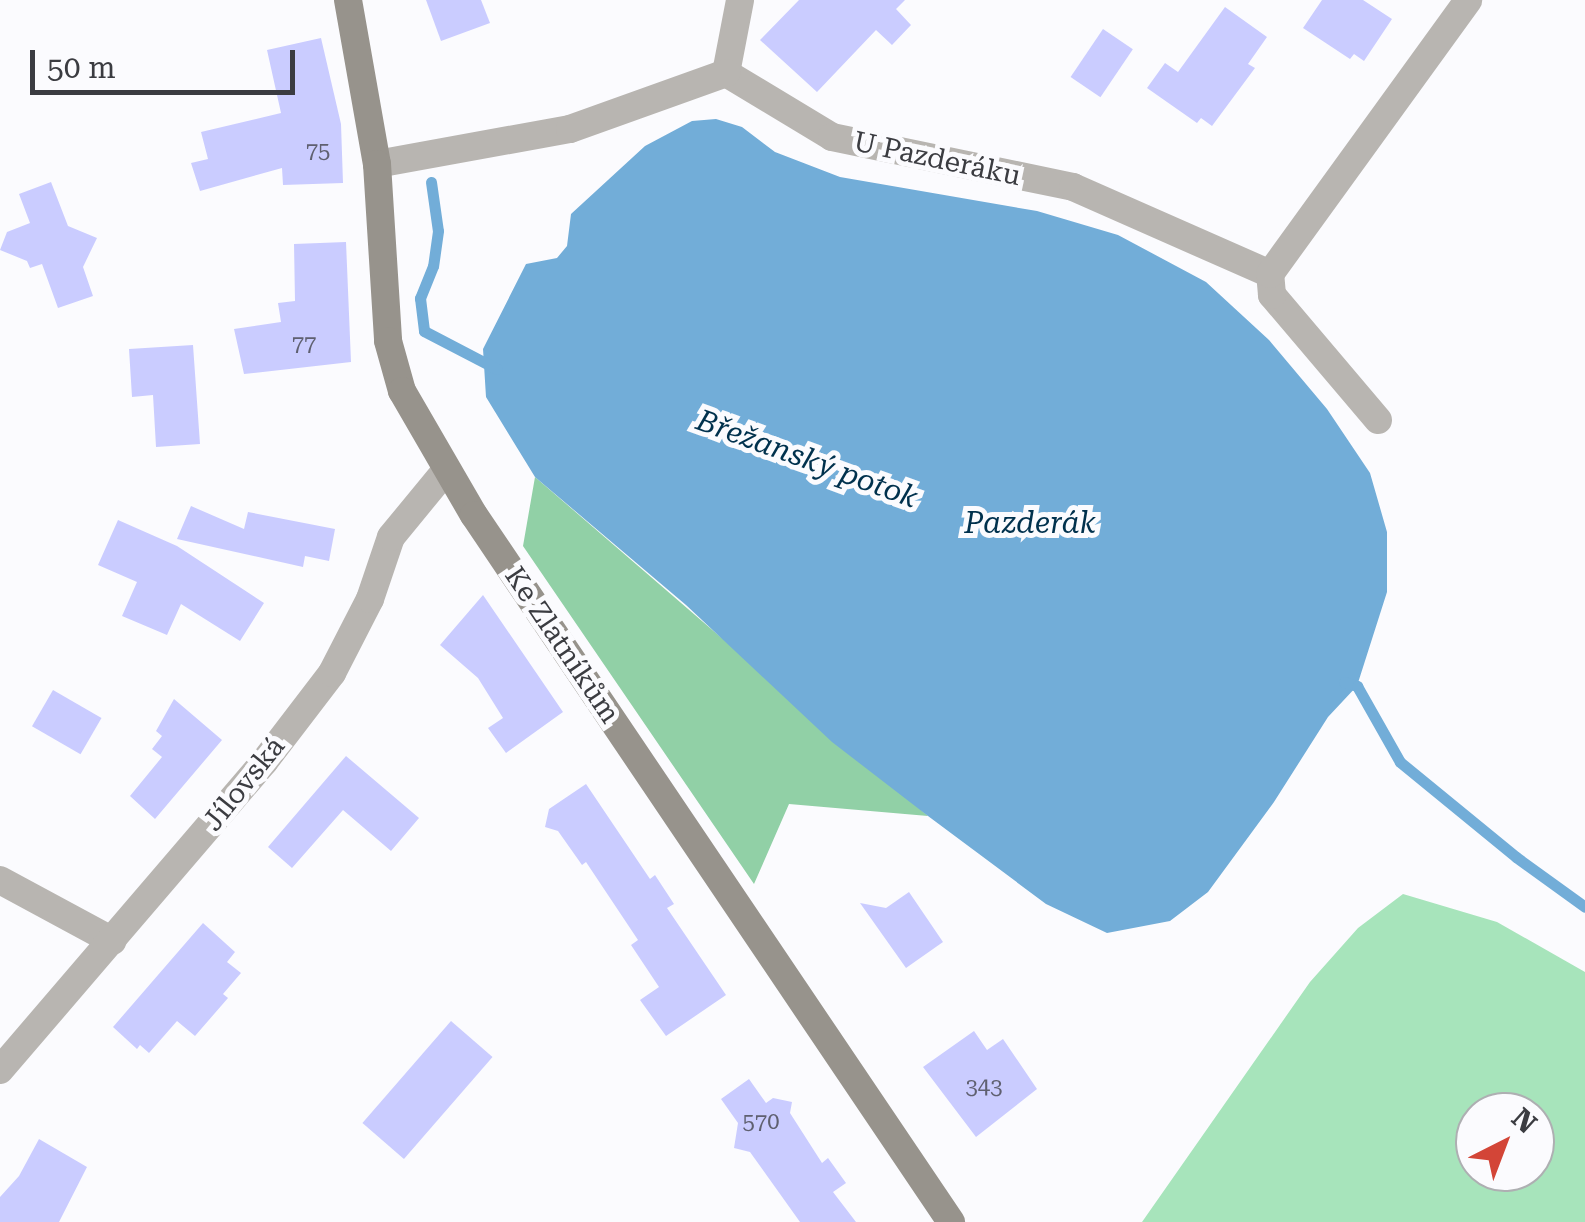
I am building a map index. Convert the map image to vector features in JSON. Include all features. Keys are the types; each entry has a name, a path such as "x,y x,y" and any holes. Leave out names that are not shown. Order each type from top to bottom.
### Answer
{"main road":[{"name":"Ke Zlatníkům","path":"348,0 377,164 388,340 402,391 446,470 952,1222"}],"street":[{"path":"377,164 570,129 726,73 740,0"},
{"path":"1378,420 1272,295 1270,274 1468,0"},
{"name":"U Pazderáku","path":"726,73 832,137 1074,187 1270,274"},
{"name":"Jílovská","path":"0,1070 113,941 332,673 370,599 391,537 446,470"},
{"path":"0,880 113,941"}],"green space":[{"path":"535,477 928,816 789,804 754,884 523,546"},
{"path":"1403,894 1497,922 1585,972 1585,1222 1142,1222 1310,982 1358,928"}],"water":[{"name":"Pazderák","path":"716,119 742,127 775,152 840,177 1037,211 1118,235 1206,282 1269,340 1327,409 1370,473 1387,532 1387,592 1357,686 1328,717 1274,802 1208,892 1170,921 1107,933 1046,904 928,816 832,742 686,605 535,477 486,397 483,349 526,264 557,258 567,246 571,214 645,146 692,121"}],"building":[{"path":"426,0 481,0 490,23 441,41"},
{"path":"799,0 905,0 896,9 911,25 892,45 876,30 817,92 760,40"},
{"path":"1322,0 1363,0 1392,19 1364,61 1354,54 1350,59 1303,28"},
{"path":"1225,7 1267,37 1248,64 1255,68 1212,126 1201,118 1197,123 1147,88 1165,63 1178,72"},
{"path":"1103,29 1133,49 1100,97 1071,77"},
{"path":"321,38 341,124 343,183 283,185 282,168 200,191 191,163 208,159 201,132 281,113 267,50"},
{"path":"51,182 68,226 97,238 83,267 93,296 58,308 42,264 30,268 27,261 0,250 7,232 30,223 19,194"},
{"path":"346,242 351,362 244,374 234,329 281,322 278,303 295,301 294,244"},
{"path":"193,345 200,444 156,447 153,395 132,397 129,349"},
{"path":"191,506 244,529 248,512 335,529 329,561 305,556 303,567 177,539"},
{"path":"118,520 177,546 264,603 240,641 181,604 167,635 122,616 137,582 98,565"},
{"path":"483,595 563,712 506,753 488,728 503,718 478,678 440,645"},
{"path":"53,690 101,718 80,754 32,726"},
{"path":"174,699 222,740 155,819 130,796 162,757 152,749 162,736 156,731"},
{"path":"346,756 419,818 391,851 343,810 292,868 268,847"},
{"path":"586,784 650,879 655,875 674,904 667,908 726,995 666,1036 640,1000 659,987 631,945 638,940 586,862 582,865 558,831 545,827 549,809"},
{"path":"909,892 943,942 906,968 860,903 886,908"},
{"path":"203,923 235,952 227,962 241,973 223,994 228,998 195,1036 177,1021 149,1053 140,1045 137,1049 113,1027"},
{"path":"451,1021 493,1057 404,1159 362,1123"},
{"path":"974,1031 987,1050 1003,1039 1037,1089 976,1137 923,1067"},
{"path":"749,1079 766,1103 773,1098 792,1102 790,1113 822,1163 828,1158 846,1183 833,1192 856,1222 800,1222 750,1152 734,1148 738,1123 721,1099"},
{"path":"39,1139 87,1167 59,1222 0,1222 0,1197 19,1176"}],"waterway":[{"name":"Břežanský potok","path":"431,182 438,231 433,266 420,298 424,331 497,369"},
{"name":"Břežanský potok","path":"1344,682 1357,686 1400,762 1516,857 1585,907"}]}
